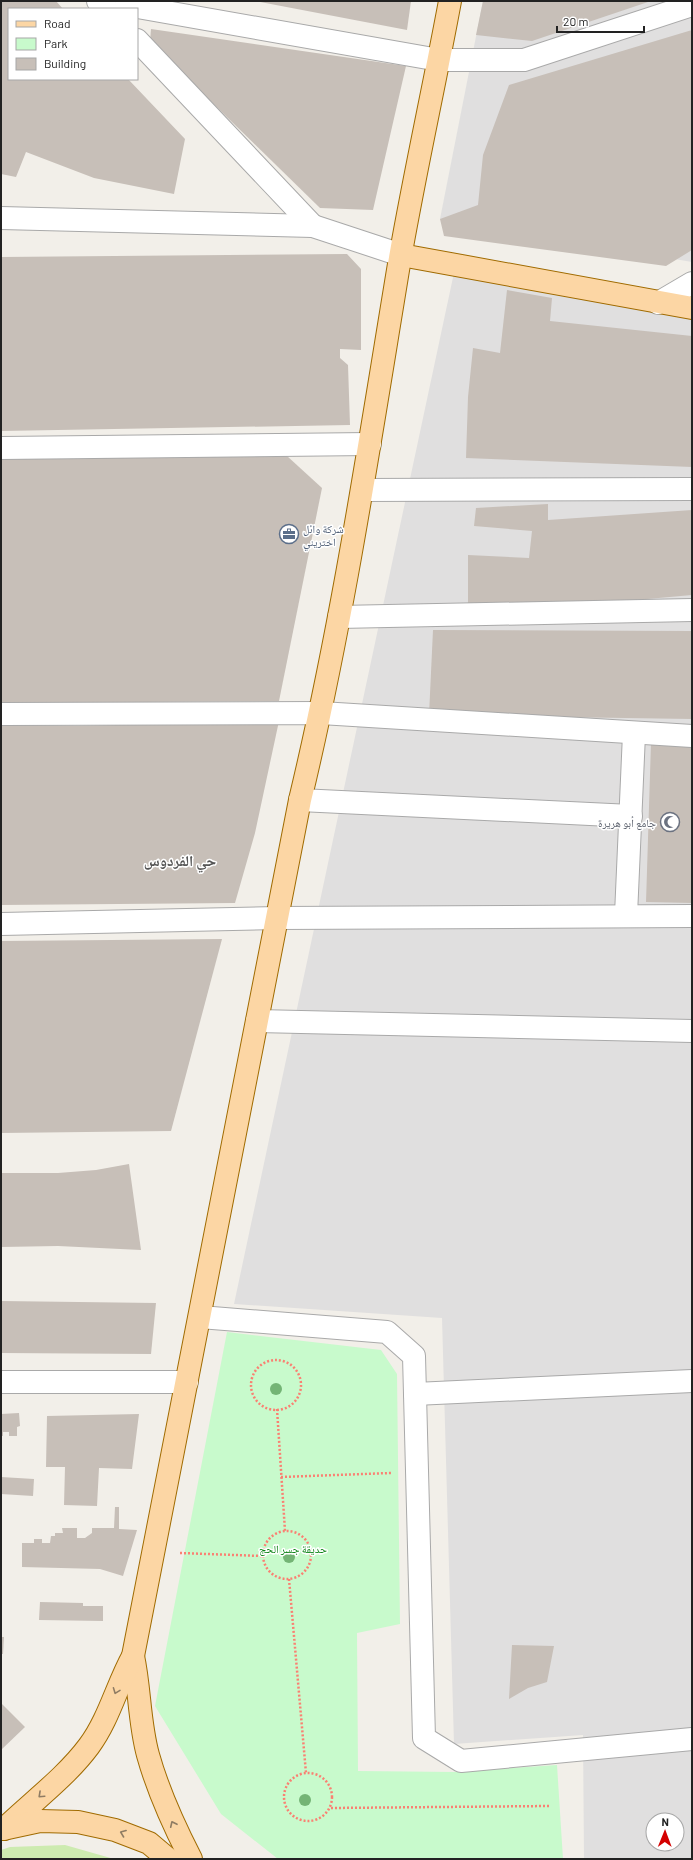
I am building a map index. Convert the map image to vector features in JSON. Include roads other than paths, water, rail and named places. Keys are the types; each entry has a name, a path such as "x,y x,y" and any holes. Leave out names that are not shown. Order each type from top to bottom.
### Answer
{"main road":[{"path":"2,1829 70,1767 89,1746 105,1719 120,1680 133,1656 300,800 321,713 363,490 401,255 450,1"},
{"path":"401,255 692,308"},
{"path":"133,1656 139,1681 148,1755 171,1821 191,1859"},
{"path":"2,1829 40,1821 78,1822 114,1830 149,1843 168,1859"}],"street":[{"path":"98,1 133,8"},
{"path":"138,9 439,60 524,60 692,5"},
{"path":"138,41 313,226"},
{"path":"1,218 313,226 401,255"},
{"path":"658,303 692,283"},
{"path":"1,448 370,444"},
{"path":"363,490 692,489"},
{"path":"339,617 692,610"},
{"path":"1,714 321,713 634,734 692,736"},
{"path":"626,915 634,734"},
{"path":"300,800 631,816"},
{"path":"1,924 277,918 626,915 692,916"},
{"path":"257,1021 692,1031"},
{"path":"200,1317 387,1332 414,1356 424,1738 461,1761 692,1739"},
{"path":"415,1394 692,1381"},
{"path":"1,1382 187,1382"}],"place":[{"name":"شركة وائل اختريني","path":"289,534"},
{"name":"جامع أبو هريرة","path":"670,822"}],"district":[{"name":"حي الفردوس","path":"180,860"}],"park label":[{"name":"حديقة جسر الحج","path":"293,1548"}]}
